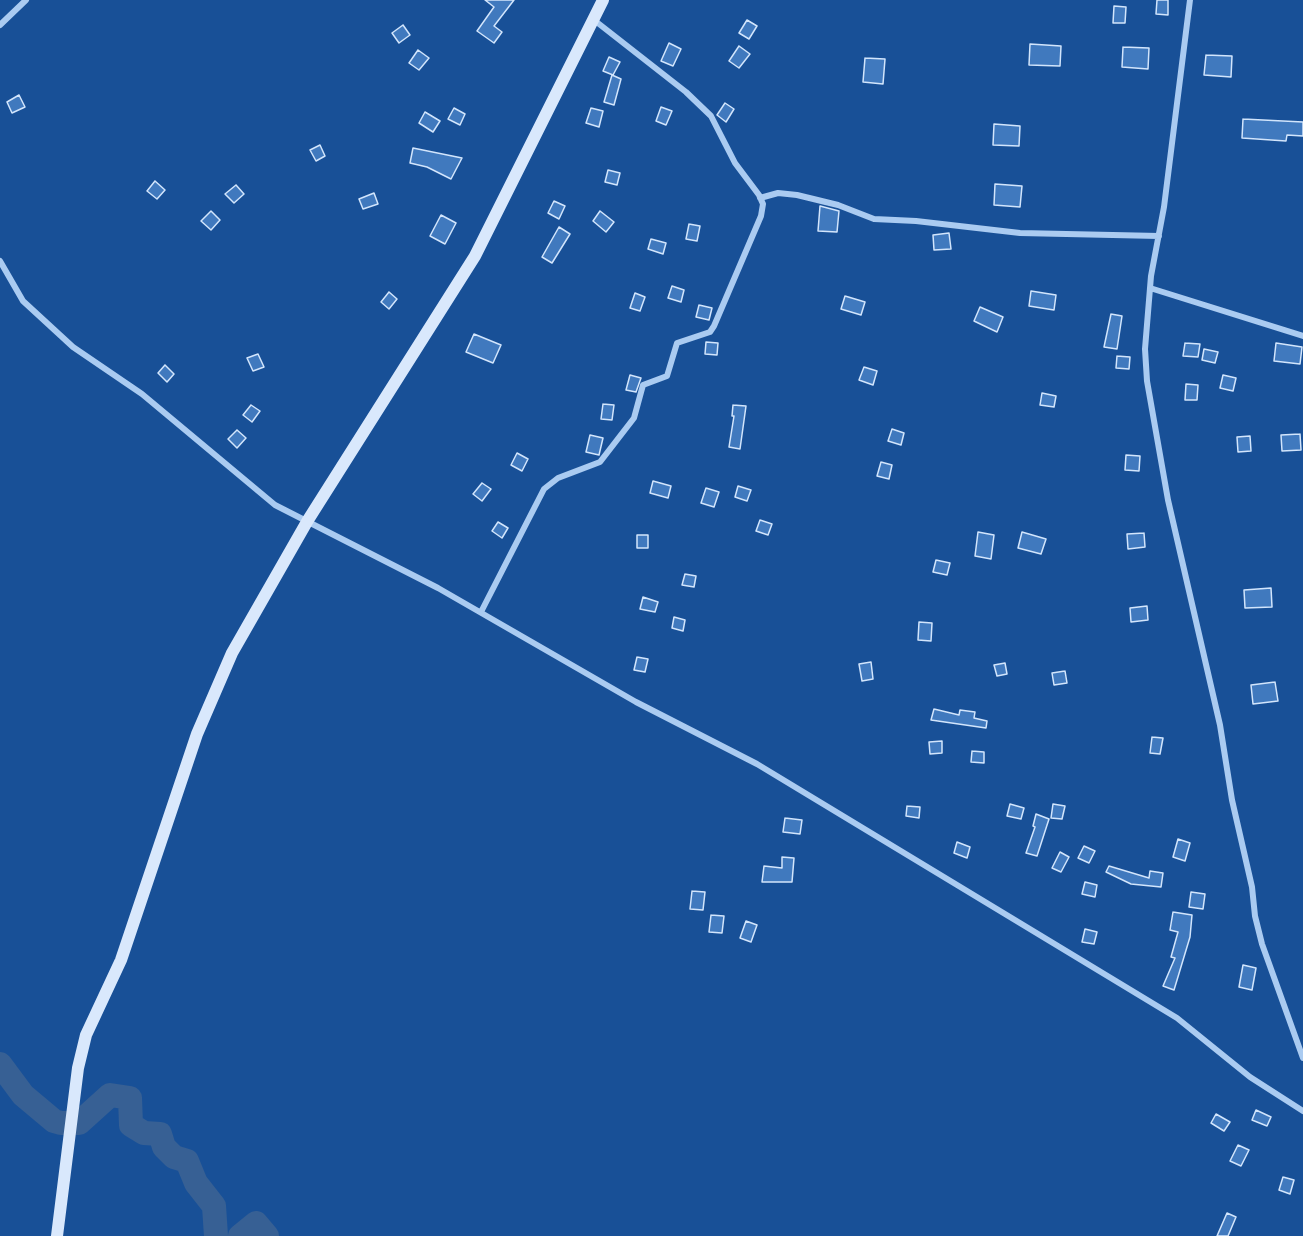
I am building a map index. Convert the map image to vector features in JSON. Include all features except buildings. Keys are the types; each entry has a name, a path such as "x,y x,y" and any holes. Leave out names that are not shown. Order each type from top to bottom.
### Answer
{"street":[{"path":"0,25 26,0"},
{"path":"57,1236 78,1068 86,1035 121,960 197,734 232,653 309,520 475,256 603,0"},
{"path":"1190,0 1150,288 1145,349 1147,381 1168,500 1220,725 1232,800 1252,887 1255,916 1262,944 1303,1058"},
{"path":"481,612 544,489 558,478 600,462 634,418 643,385 667,376 677,343 710,332 761,216 760,198 735,163 711,116 686,92 593,20"},
{"path":"760,198 778,194 797,195 837,205 874,219 916,221 1020,233 1159,236"},
{"path":"0,261 23,301 74,347 142,394 275,505 309,520 481,612 636,702 757,764 1177,1018 1250,1077 1303,1111"},
{"path":"1150,288 1303,336"}],"waterway":[{"path":"0,1064 23,1095 54,1121 61,1123 79,1123 110,1095 130,1098 131,1125 144,1133 160,1134 164,1147 174,1157 187,1161 196,1183 214,1206 216,1236"},
{"path":"240,1236 256,1223 267,1236"}]}
